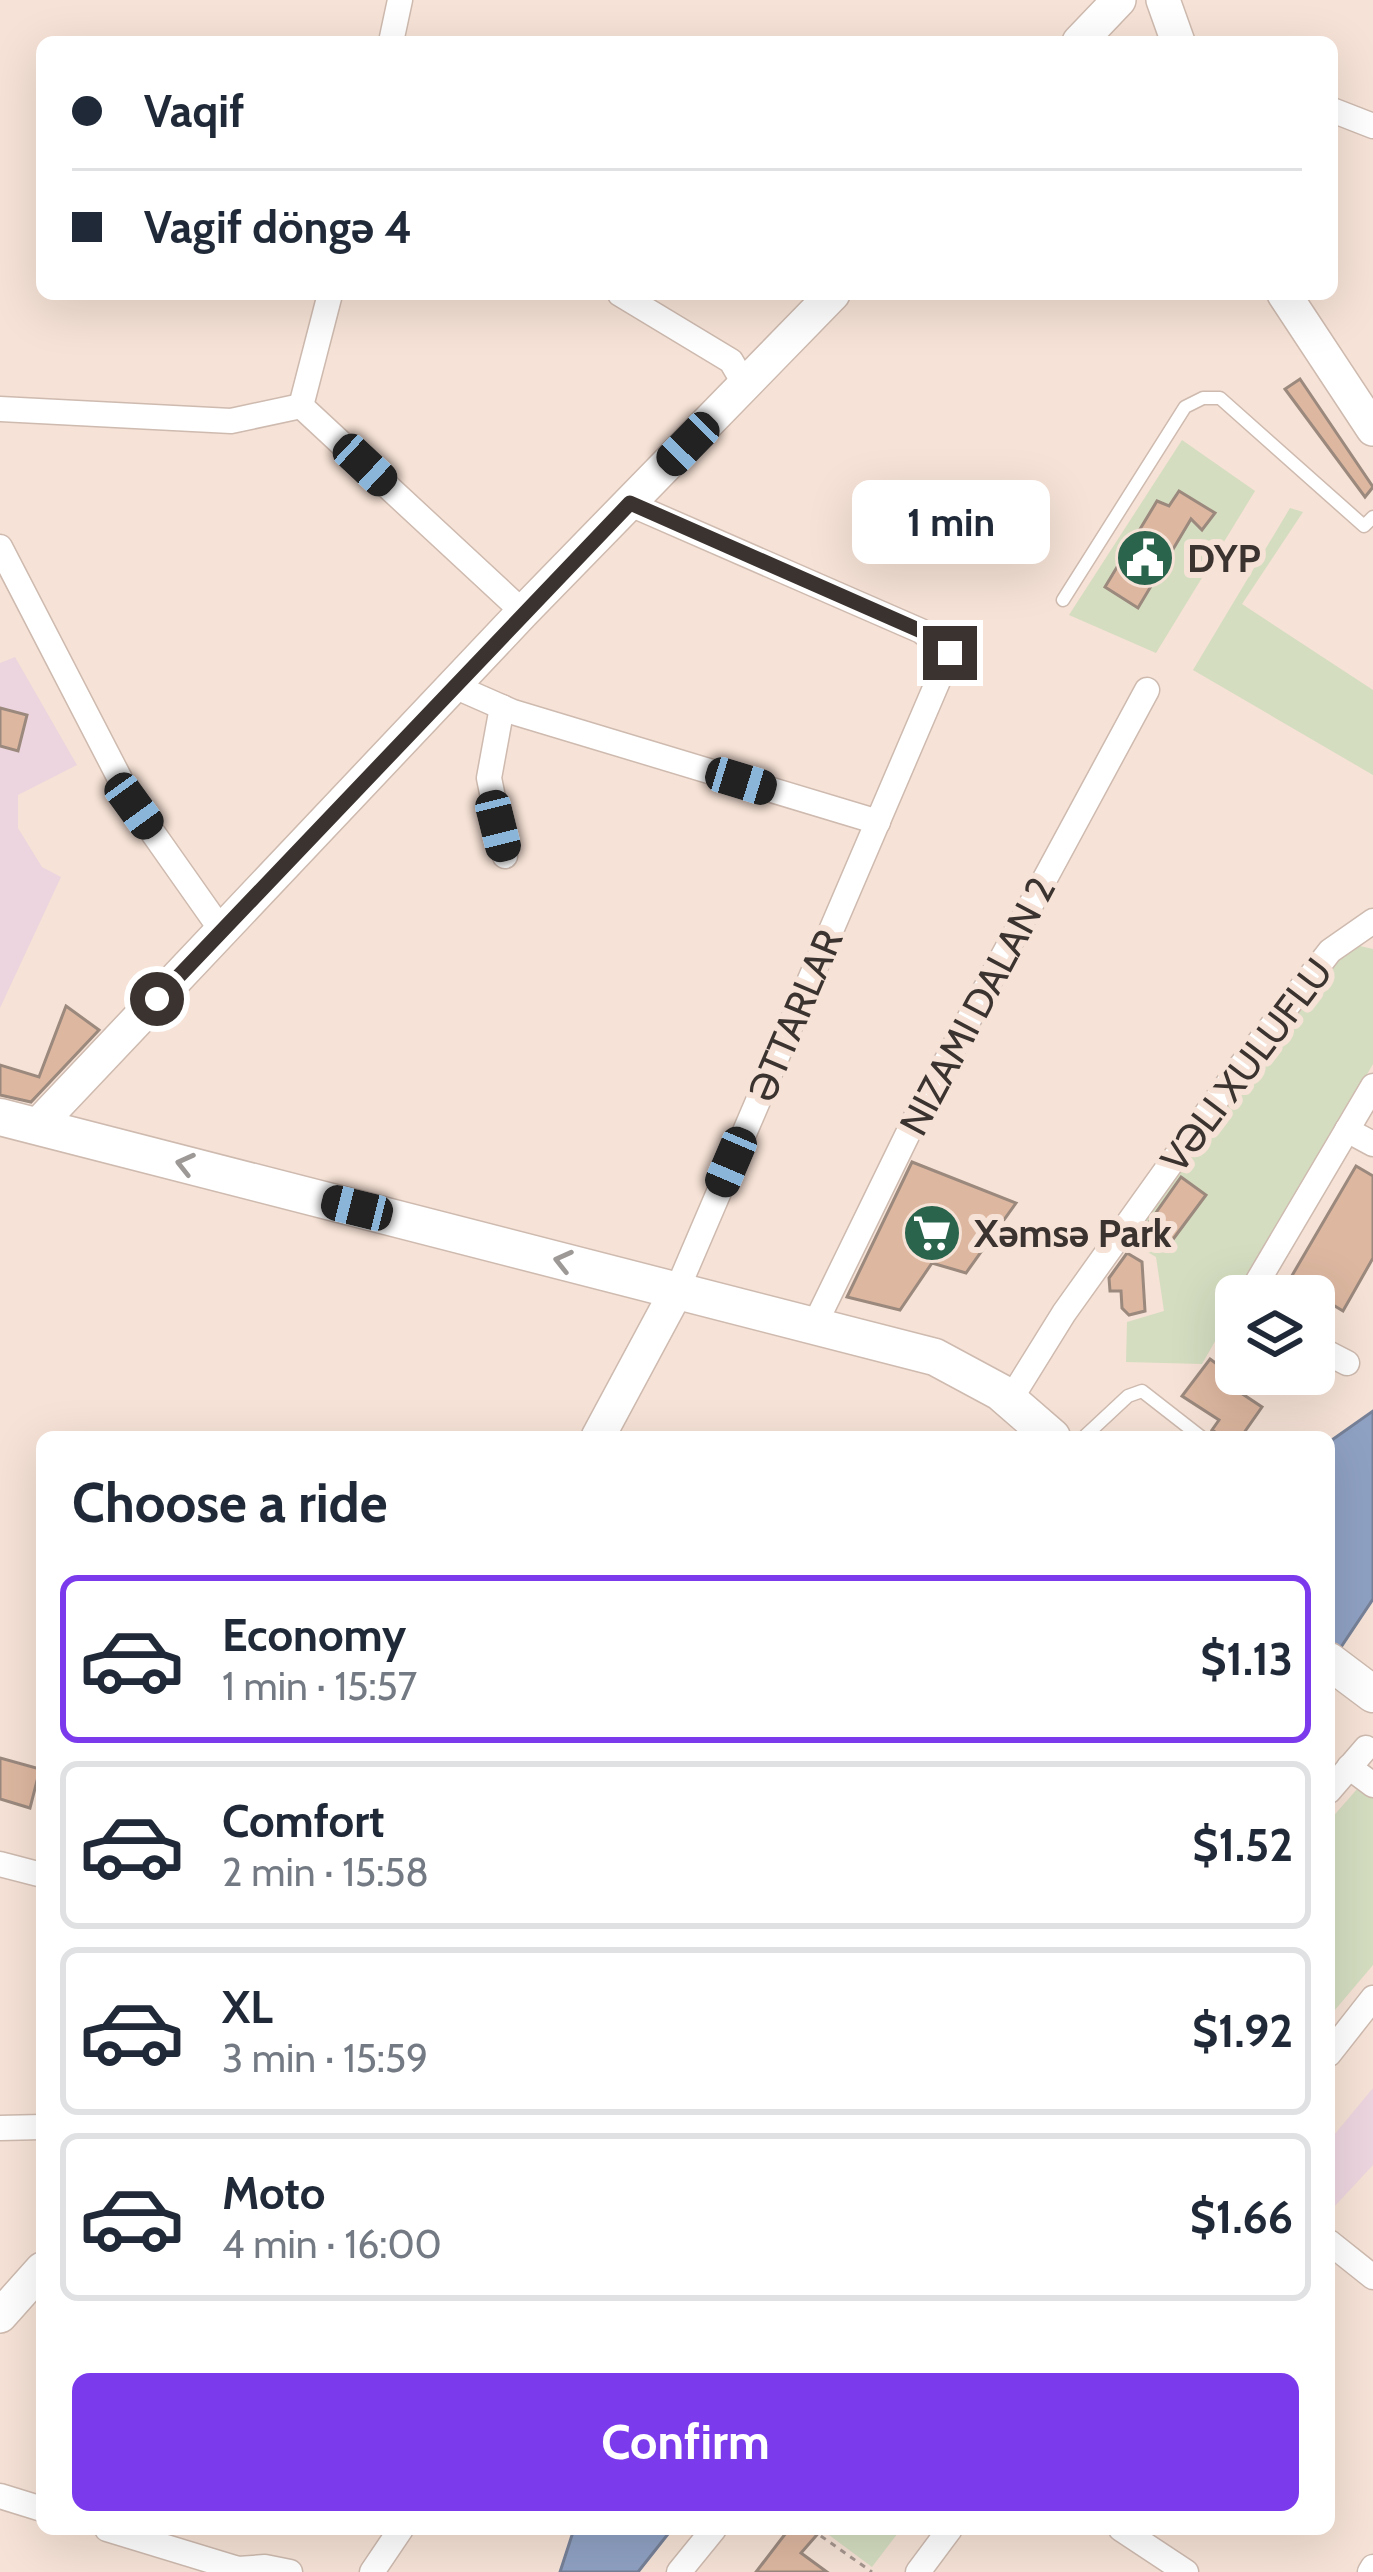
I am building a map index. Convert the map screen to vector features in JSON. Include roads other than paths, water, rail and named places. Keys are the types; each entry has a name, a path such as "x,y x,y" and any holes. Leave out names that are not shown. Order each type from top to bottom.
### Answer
{"main road":[{"path":"0,1117 935,1357 1010,1400 1045,1431"}],"street":[{"path":"392,36 400,0"},
{"path":"1084,36 1119,0"},
{"path":"1162,0 1176,36"},
{"path":"1338,112 1373,126"},
{"path":"302,406 328,300"},
{"path":"630,300 731,361 745,385"},
{"path":"37,1126 827,300"},
{"path":"1288,300 1373,429"},
{"path":"0,409 231,421 302,406"},
{"path":"302,406 524,612"},
{"name":"ƏTTARLAR","path":"601,1431 676,1290 950,653 921,631 630,503"},
{"path":"0,547 134,806 222,931"},
{"path":"454,686 502,707 878,822"},
{"name":"NIZAMI DALAN 2","path":"814,1326 915,1119 1147,690"},
{"path":"502,707 489,778 505,856"},
{"name":"VƏLI XULUFLU","path":"1010,1400 1064,1313 1237,1071 1330,951 1373,921"},
{"path":"1261,1275 1373,1086"},
{"path":"1347,1130 1373,1144"},
{"path":"1335,1358 1346,1364"},
{"path":"1335,1784 1358,1758 1373,1785"},
{"path":"0,1864 36,1873"},
{"path":"1335,2046 1373,1998"},
{"path":"0,2128 36,2127"},
{"path":"1335,2247 1373,2277"},
{"path":"0,2316 36,2276"},
{"path":"0,2497 36,2507"},
{"path":"373,2572 397,2535"},
{"path":"679,2572 709,2535"},
{"path":"918,2572 946,2535"},
{"path":"1130,2535 1186,2572"},
{"path":"158,2536 253,2569 290,2572"}],"lane":[{"path":"1064,600 1185,407 1204,398 1220,398 1370,525"},
{"path":"1090,1431 1128,1396 1142,1390 1193,1431"}],"water":[{"path":"1373,1411 1373,1599 1335,1656 1335,1438"},
{"path":"572,2535 667,2535 638,2572 560,2572"}],"place":[{"name":"DYP","path":"1145,558"},
{"name":"Xəmsə Park","path":"932,1233"}]}
